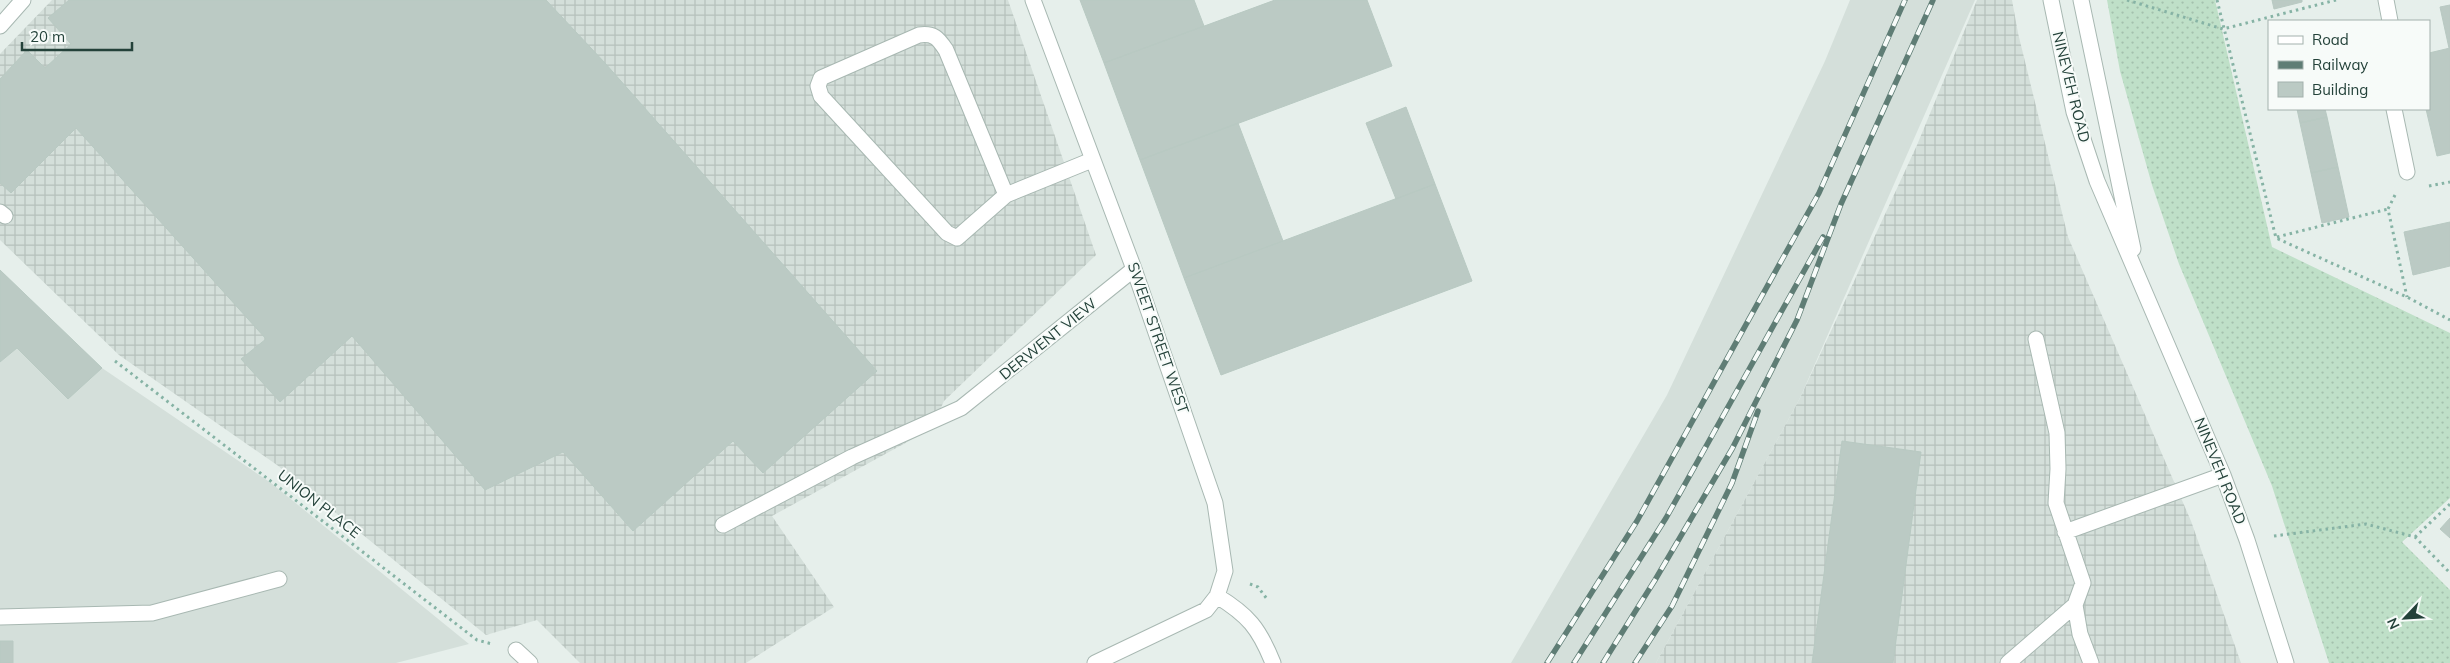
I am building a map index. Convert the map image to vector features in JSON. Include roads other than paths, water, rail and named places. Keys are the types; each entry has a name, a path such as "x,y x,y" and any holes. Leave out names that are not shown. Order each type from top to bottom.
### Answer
{"street":[{"path":"0,26 22,0"},
{"name":"SWEET STREET WEST","path":"1033,0 1134,269 1215,503 1225,571 1216,596"},
{"name":"NINEVEH ROAD","path":"2051,0 2074,112 2097,181 2223,475 2247,540 2286,663"},
{"path":"2386,0 2390,20"},
{"name":"NINEVEH ROAD","path":"2082,5 2140,285"},
{"path":"1006,195 946,50 938,38 929,33 919,35 821,78 818,86 821,96 947,233 958,238 1006,195 1092,160"},
{"path":"2394,110 2407,172"},
{"name":"DERWENT VIEW","path":"723,524 852,457 962,408 1134,269"},
{"path":"2008,663 2075,605 2083,583 2056,503 2058,469 2056,433 2036,339"},
{"path":"2065,532 2223,475"},
{"path":"0,617 152,612 279,579"},
{"path":"1095,663 1206,610 1216,596 1238,609 1262,635 1273,663"},
{"path":"2075,605 2080,634 2091,663"},
{"path":"516,650 530,663"}],"railway":[{"path":"1547,663 1637,521 1819,193 1905,0"},
{"path":"1603,663 1655,580 1732,449 1797,320 1841,204 1933,0"},
{"path":"1574,663 1666,518 1823,237"},
{"path":"1635,663 1672,606 1732,483 1758,411"}]}
